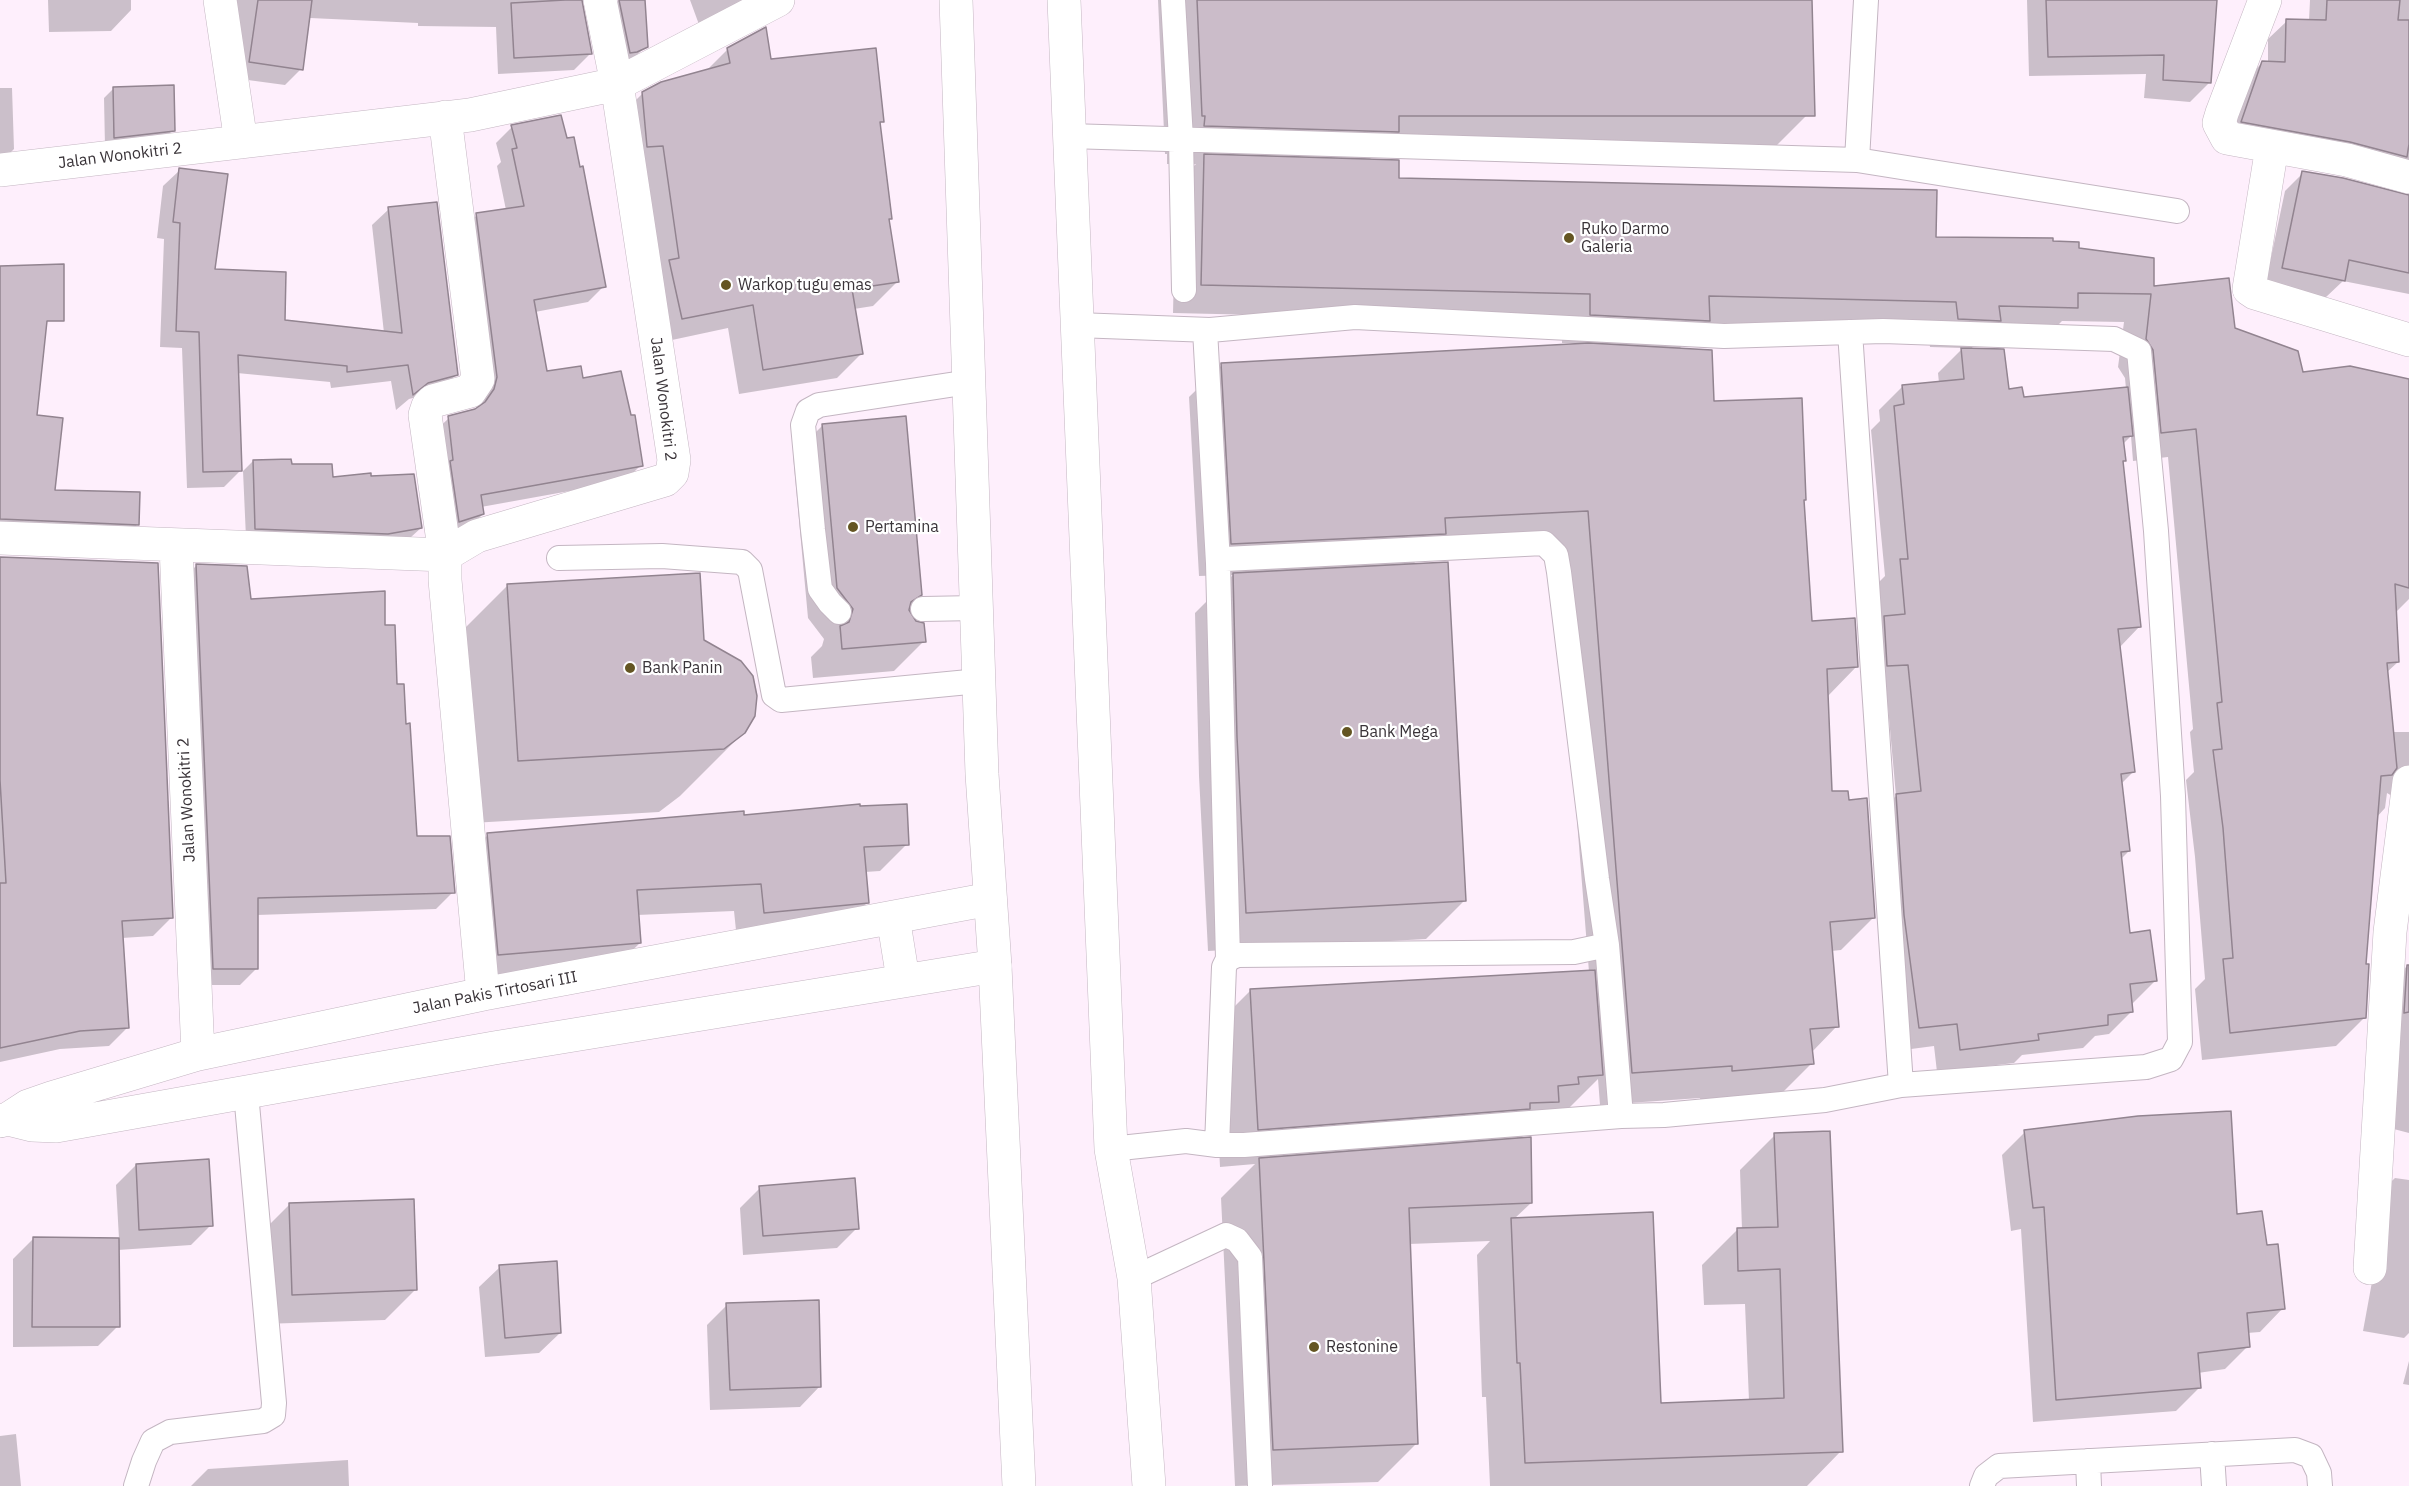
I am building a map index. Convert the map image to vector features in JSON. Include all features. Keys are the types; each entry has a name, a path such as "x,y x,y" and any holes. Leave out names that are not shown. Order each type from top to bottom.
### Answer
{"street":[{"path":"220,0 241,142"},
{"name":"Jalan Wonokitri 2","path":"445,555 477,536 665,480 672,473 674,460 617,84 600,0"},
{"name":"Jalan Wonokitri 2","path":"0,170 470,115 617,84 778,0"},
{"path":"956,0 979,681 995,966 1019,1486"},
{"path":"1064,0 1111,1149 1134,1278 1149,1486"},
{"path":"2265,0 2219,123 2227,138 2347,160 2409,177"},
{"path":"446,117 478,379 470,392 433,401 428,406 425,415 445,555 445,580 483,994"},
{"path":"2272,147 2249,283 2250,289 2254,293 2409,340"},
{"path":"0,538 445,555"},
{"name":"Jalan Wonokitri 2","path":"176,546 198,1054"},
{"path":"2370,1268 2390,932 2409,782"},
{"name":"Jalan Pakis Tirtosari III","path":"4,1120 28,1106 51,1098 198,1054 483,994 990,899"},
{"path":"893,918 903,979"},
{"name":"Jalan Pakis Tirtosari III","path":"4,1120 56,1126 494,1048 903,979 995,966"}],"lane":[{"path":"1173,0 1181,139 1184,290"},
{"path":"1857,160 1866,0"},
{"path":"1069,136 1857,160 2177,211"},
{"path":"1077,325 1204,330 1355,317 1724,336 1918,332 2114,339 2139,351 2156,531 2173,796 2180,1042 2171,1059 2146,1067 1901,1085 1825,1100 1664,1115 1621,1116 1217,1145 1186,1141 1111,1149"},
{"path":"1204,330 1218,563 1228,958 1224,966 1217,1145"},
{"path":"1850,332 1901,1085"},
{"path":"839,612 820,589 803,425 808,411 819,405 969,382"},
{"path":"1218,563 1225,559 1544,543 1556,555 1596,879 1607,945 1621,1116"},
{"path":"559,558 662,556 742,562 750,570 774,695 781,700 979,681"},
{"path":"923,609 976,608"},
{"path":"1228,958 1237,955 1574,952 1607,945"},
{"path":"136,1486 153,1442 170,1432 263,1420 273,1415 274,1403 246,1093"},
{"path":"1134,1278 1226,1235 1237,1240 1250,1257 1260,1486"},
{"path":"1982,1486 1986,1476 1999,1466 2295,1450 2311,1456 2319,1473 2320,1486"},
{"path":"2212,1454 2214,1486"},
{"path":"2088,1461 2089,1486"}],"building":[{"path":"258,0 312,0 303,70 249,62"},
{"path":"582,0 592,54 514,58 511,3"},
{"path":"619,0 645,0 648,47 630,53"},
{"path":"1197,0 1812,0 1815,116 1399,116 1399,132 1204,126"},
{"path":"2046,0 2217,0 2211,83 2163,80 2164,55 2048,57"},
{"path":"2327,0 2400,0 2398,20 2409,20 2409,144 2407,157 2350,142 2241,122 2262,61 2285,62 2286,19 2326,20"},
{"path":"766,27 771,59 876,48 884,122 880,122 892,219 889,219 899,282 852,289 863,354 763,370 753,305 682,319 669,260 679,258 663,146 647,147 642,92 661,82 730,63 727,48"},
{"path":"174,85 175,131 114,138 113,87"},
{"path":"561,115 567,138 574,137 580,167 583,166 606,287 534,300 547,371 581,366 583,378 621,371 631,415 635,415 643,466 481,495 484,514 459,522 450,461 453,460 448,416 475,409 485,402 494,389 497,377 476,213 524,206 512,149 517,148 511,125"},
{"path":"1204,154 1399,160 1399,178 1937,190 1936,237 2053,238 2053,241 2079,242 2079,248 2154,258 2154,286 2229,278 2235,328 2298,351 2303,372 2350,366 2409,379 2409,588 2395,584 2399,662 2387,663 2397,768 2392,775 2381,776 2366,964 2369,964 2366,1018 2230,1033 2223,959 2233,958 2223,828 2213,750 2222,749 2217,703 2222,702 2196,429 2161,433 2153,350 2146,339 2151,294 2078,293 2078,308 1999,306 2001,321 1958,319 1956,302 1709,296 1710,321 1590,315 1590,294 1201,285"},
{"path":"179,168 228,174 215,269 286,272 285,320 402,333 388,207 437,202 458,375 428,383 413,395 408,365 347,372 347,366 238,355 242,471 203,472 199,332 176,331 180,223 173,222"},
{"path":"2302,171 2343,178 2409,195 2409,273 2349,260 2345,281 2282,268"},
{"path":"64,264 64,321 47,321 37,415 63,418 55,490 140,492 139,525 0,519 0,266"},
{"path":"1589,343 1712,350 1714,401 1802,398 1806,500 1804,500 1812,621 1855,618 1858,667 1827,669 1832,791 1848,791 1849,800 1867,798 1875,918 1830,922 1839,1027 1810,1029 1814,1064 1732,1071 1732,1066 1632,1073 1588,511 1445,518 1446,534 1231,544 1221,363"},
{"path":"1961,348 2004,349 2009,389 2022,387 2024,397 2128,387 2133,436 2123,437 2126,461 2123,461 2141,627 2118,629 2135,772 2121,774 2130,851 2121,852 2130,933 2150,930 2157,981 2130,984 2133,1012 2108,1015 2108,1025 2038,1034 2039,1040 1960,1050 1957,1024 1919,1028 1904,915 1896,794 1921,791 1908,665 1887,666 1884,616 1905,614 1900,559 1908,559 1894,406 1904,404 1902,385 1964,379"},
{"path":"906,416 922,595 911,602 909,610 916,621 924,623 926,642 842,649 840,626 849,622 853,609 837,588 822,424"},
{"path":"291,459 292,464 332,464 333,477 371,473 371,476 414,474 422,528 388,534 255,529 253,460"},
{"path":"0,557 158,563 173,918 122,921 129,1028 80,1031 0,1048 0,883 6,883 0,780"},
{"name":"Bank Mega","path":"1448,562 1466,901 1246,913 1237,737 1233,573"},
{"path":"196,564 247,566 251,599 385,591 385,625 395,625 397,684 404,684 406,724 410,723 417,836 450,836 455,893 258,898 258,969 213,969"},
{"name":"Bank Panin","path":"700,573 704,640 741,661 753,676 757,696 755,716 745,733 724,749 518,761 507,584"},
{"path":"860,804 860,806 907,804 909,845 864,847 869,903 764,913 761,884 637,890 641,943 498,955 487,833 744,811 744,815"},
{"path":"2407,965 2409,965 2409,1012 2404,1013"},
{"path":"1595,970 1603,1075 1578,1077 1579,1084 1558,1086 1559,1102 1530,1103 1530,1109 1258,1130 1250,989"},
{"path":"2231,1111 2237,1214 2262,1211 2267,1245 2278,1244 2285,1309 2247,1313 2250,1347 2198,1353 2201,1388 2056,1400 2044,1207 2033,1208 2024,1130 2138,1116"},
{"path":"1830,1131 1843,1452 1525,1463 1520,1363 1517,1363 1511,1218 1653,1212 1661,1403 1784,1398 1780,1269 1738,1271 1737,1228 1778,1227 1774,1133"},
{"path":"1531,1137 1532,1203 1409,1208 1418,1444 1273,1450 1259,1158"},
{"path":"209,1159 213,1226 139,1230 136,1164"},
{"path":"855,1178 859,1229 763,1236 759,1186"},
{"path":"414,1199 417,1290 292,1295 289,1203"},
{"path":"33,1237 119,1238 120,1327 32,1327"},
{"path":"557,1261 561,1333 505,1338 499,1265"},
{"path":"819,1300 821,1387 730,1390 726,1303"}],"place":[{"name":"Ruko Darmo Galeria","path":"1569,238"},
{"name":"Warkop tugu emas","path":"726,285"},
{"name":"Pertamina","path":"853,527"},
{"name":"Bank Panin","path":"630,668"},
{"name":"Bank Mega","path":"1347,732"},
{"name":"Restonine","path":"1314,1347"}]}
